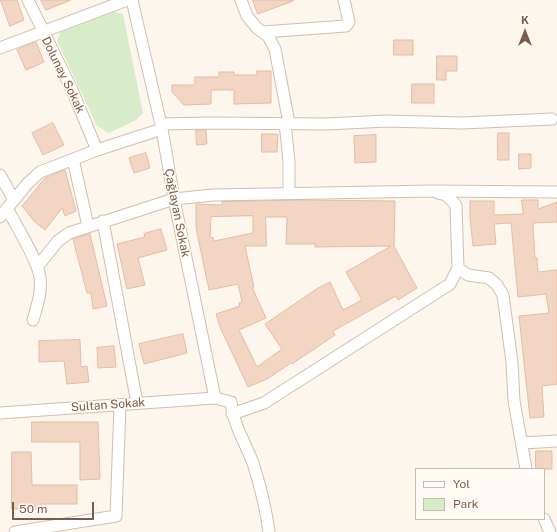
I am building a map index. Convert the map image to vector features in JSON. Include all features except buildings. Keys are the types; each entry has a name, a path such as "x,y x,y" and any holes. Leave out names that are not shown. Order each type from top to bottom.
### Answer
{"street":[{"name":"Dolunay Sokak","path":"28,0 42,32 72,90 97,150"},
{"path":"0,48 127,0"},
{"name":"Çağlayan Sokak","path":"132,0 161,127 174,199 215,398"},
{"path":"241,0 247,16 268,36 275,49 287,123 289,193"},
{"path":"263,32 346,26 349,22 344,0"},
{"path":"7,208 28,183 40,172 161,127 387,121 462,123 552,119"},
{"path":"73,159 88,226"},
{"path":"0,175 7,208 37,267 40,278 40,293 33,320"},
{"path":"232,414 264,403 450,284 458,268 456,205 446,196 432,191"},
{"path":"37,267 58,241 69,233 174,199 213,195 289,193 432,191 557,192"},
{"path":"103,221 137,403"},
{"path":"458,268 468,275 489,278 497,285 503,295 512,362 514,401 526,468"},
{"path":"215,398 231,402 232,414 253,463 266,512 269,532"},
{"name":"Sultan Sokak","path":"0,413 215,398"},
{"path":"15,532 116,516 120,405"},
{"path":"522,443 557,441"},
{"path":"544,520 550,532"}],"green space":[{"path":"106,10 123,14 143,113 136,120 109,133 97,126 57,41 62,28"}]}
